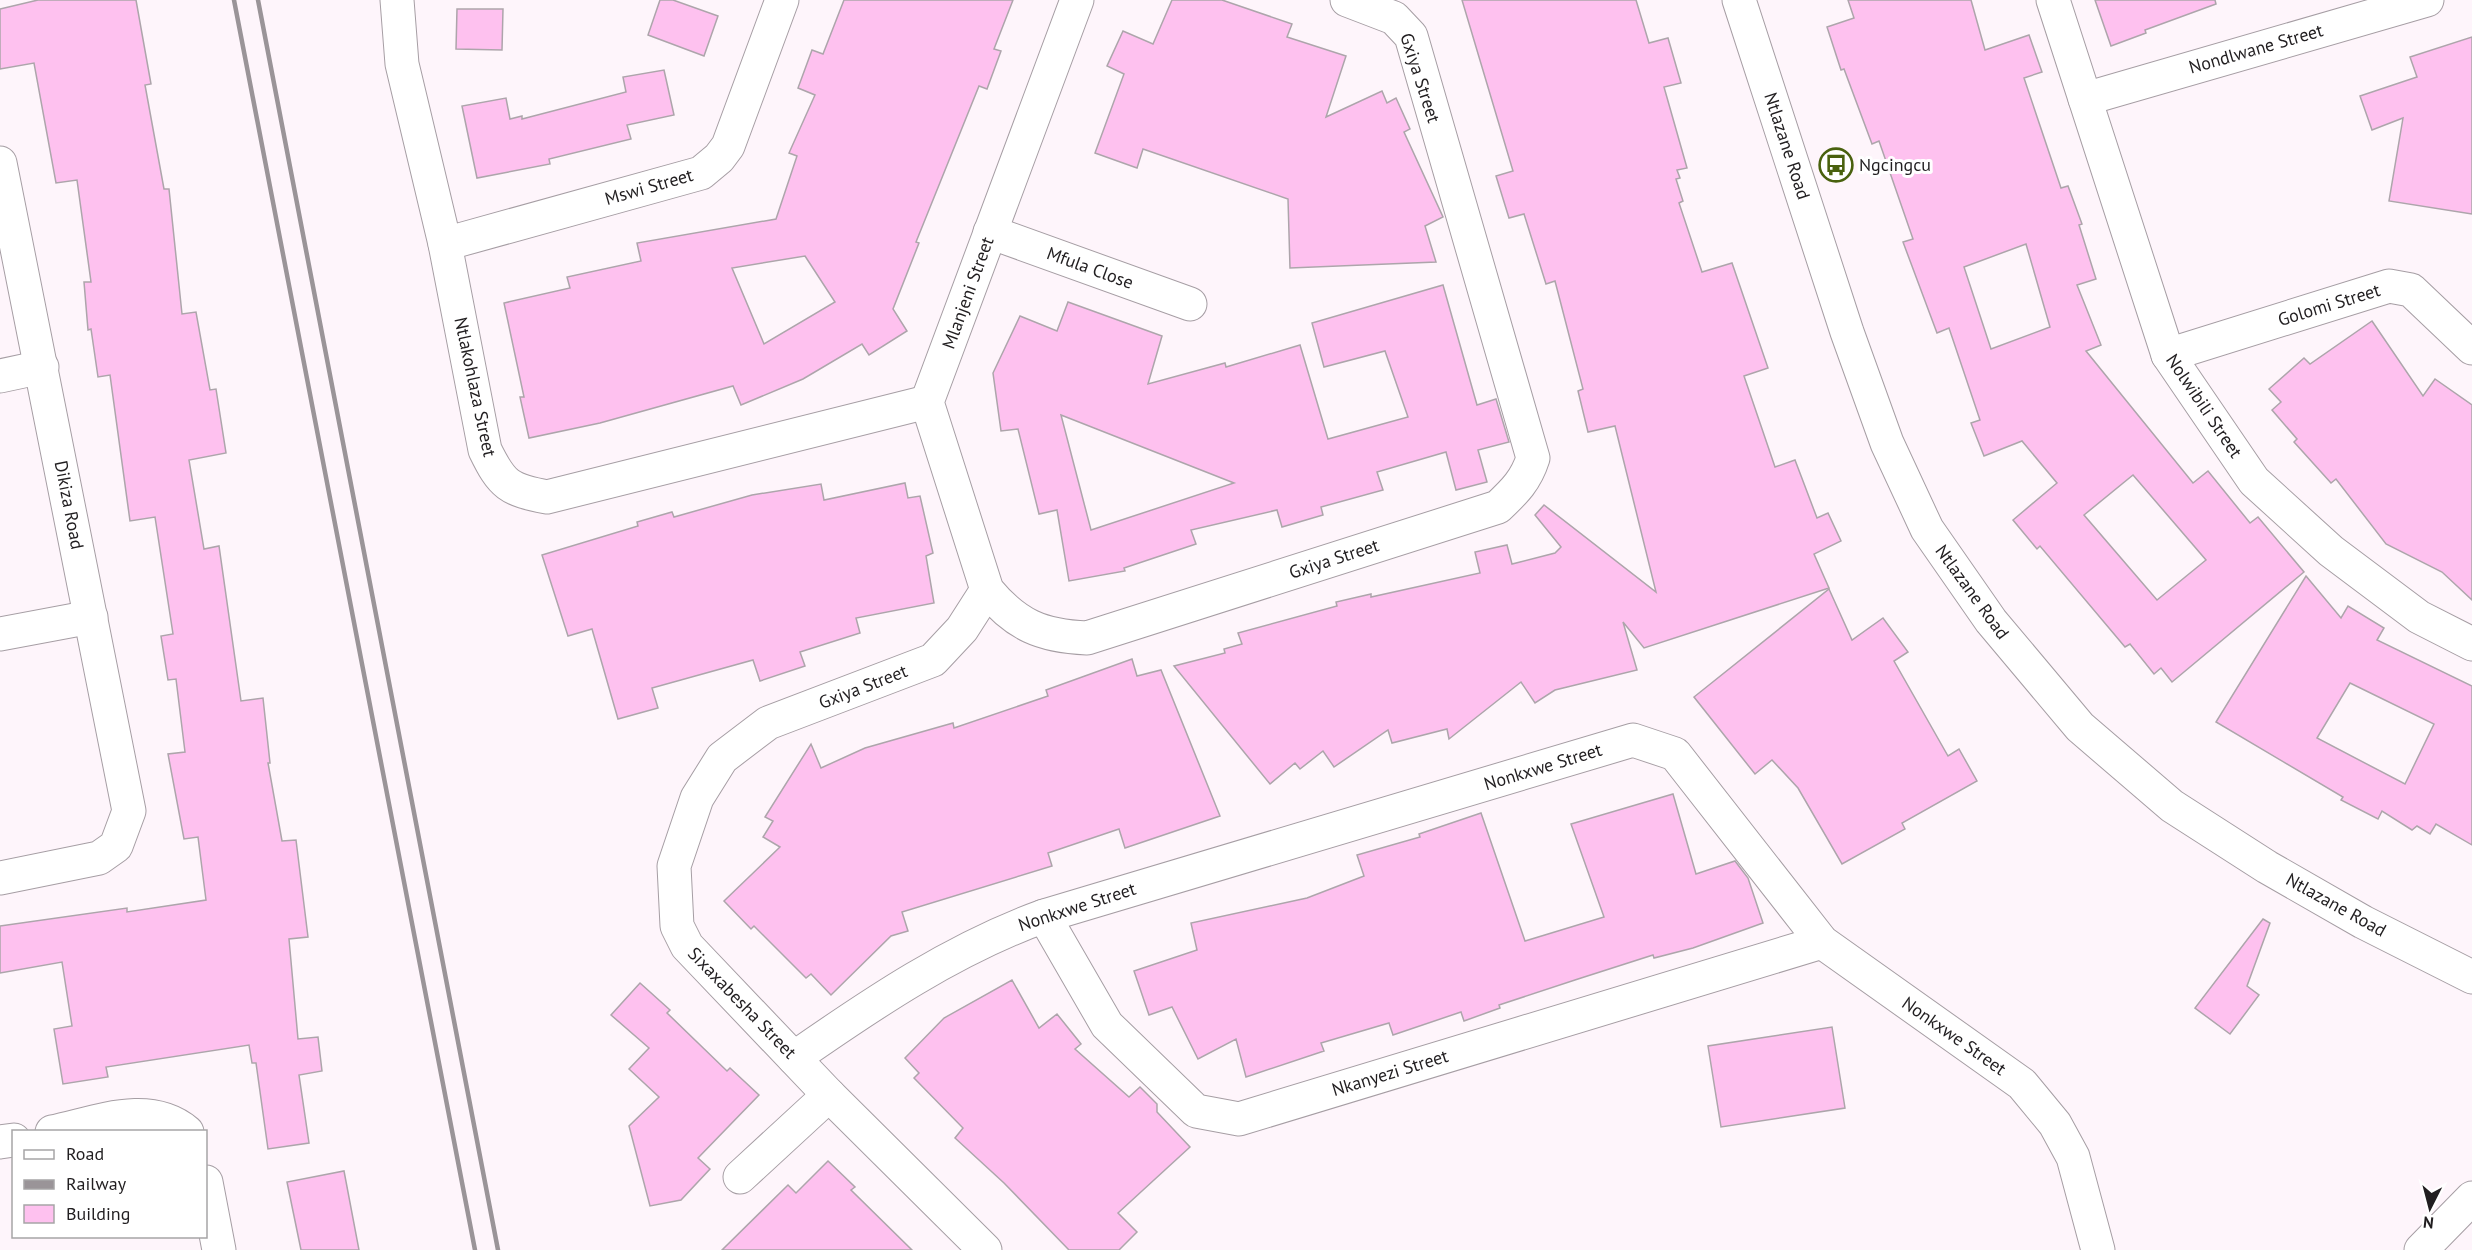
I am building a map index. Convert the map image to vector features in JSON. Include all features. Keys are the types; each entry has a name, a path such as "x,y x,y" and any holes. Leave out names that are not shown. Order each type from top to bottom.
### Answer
{"street":[{"name":"Ntlakohlaza Street","path":"397,0 402,64 445,244 485,450 495,470 516,491 547,497 927,402"},
{"name":"Mswi Street","path":"445,244 701,173 720,159 728,146 782,0"},
{"name":"Mlanjeni Street","path":"927,402 1077,0"},
{"name":"Gxiya Street","path":"697,798 722,758 768,723 933,660 962,629 987,590 1004,610 1029,627 1057,637 1087,638 1498,507 1520,487 1533,458 1411,36 1394,18 1347,0"},
{"name":"Ntlazane Road","path":"1739,0 1846,332 1887,443 1927,529 1991,621 2080,727 2172,806 2295,883 2363,922 2472,977"},
{"name":"Nolwibili Street","path":"2053,0 2168,355 2254,481 2331,551 2419,617 2472,644"},
{"name":"Nondlwane Street","path":"2085,99 2427,0"},
{"name":"Dikiza Road","path":"0,163 129,811 116,846 99,858 0,878"},
{"name":"Mfula Close","path":"990,232 1190,304"},
{"name":"Golomi Street","path":"2168,355 2390,286 2411,290 2472,348"},
{"path":"0,376 42,368"},
{"path":"927,402 987,590"},
{"path":"0,634 91,616"},
{"name":"Nonkxwe Street","path":"794,1058 878,1000 998,933 1044,916 1633,740 1675,754 1822,942 2022,1084 2055,1124 2073,1157 2098,1250"},
{"name":"Sixaxabesha Street","path":"697,798 674,866 677,926 687,946 973,1246"},
{"name":"Nkanyezi Street","path":"1044,916 1107,1025 1196,1111 1239,1119 1822,942"},
{"path":"740,1177 829,1095"},
{"path":"57,1130 130,1115 151,1115 181,1126"},
{"path":"207,1187 219,1250"},
{"path":"2421,1250 2472,1198"}],"building":[{"path":"38,0 136,0 151,84 145,85 164,189 169,189 182,314 196,312 210,390 216,389 226,453 189,460 204,549 219,546 241,701 263,698 270,763 268,763 282,841 296,840 308,937 289,939 298,1039 318,1037 322,1071 299,1075 309,1143 268,1149 256,1063 252,1063 249,1045 106,1067 108,1077 63,1084 54,1029 72,1026 62,962 0,973 0,926 127,908 127,912 206,900 198,837 184,839 168,754 185,752 176,679 168,680 161,636 173,634 155,517 130,521 110,375 98,377 91,329 88,330 84,282 91,282 77,180 56,183 34,63 0,69 0,9"},
{"path":"660,0 673,0 718,16 704,56 648,35"},
{"path":"844,0 1013,0 994,49 1001,51 987,89 979,86 916,242 919,243 893,309 907,331 869,355 862,344 803,379 741,405 733,386 600,423 529,438 520,397 524,397 504,303 570,288 567,277 641,261 637,243 776,219 797,156 789,153 815,95 798,88 812,50 823,54","holes":["805,256 835,302 764,344 732,268"]},
{"path":"1172,0 1222,0 1292,24 1287,37 1346,56 1326,117 1382,91 1387,103 1396,98 1410,129 1404,132 1443,217 1425,226 1436,262 1290,268 1288,199 1143,149 1137,168 1095,153 1124,74 1107,66 1123,31 1153,44"},
{"path":"1462,0 1636,0 1649,43 1668,38 1681,83 1664,87 1687,168 1677,170 1680,178 1676,179 1683,201 1679,203 1702,272 1732,263 1768,368 1744,376 1775,467 1795,460 1817,518 1828,513 1841,541 1814,554 1829,588 1644,648 1623,622 1637,670 1555,690 1535,703 1521,682 1449,739 1447,729 1392,743 1388,730 1334,767 1323,751 1300,769 1295,763 1270,784 1174,666 1225,653 1224,649 1242,644 1238,633 1337,606 1336,602 1371,594 1371,597 1480,573 1475,552 1507,545 1512,564 1555,553 1561,547 1535,515 1544,505 1656,592 1615,426 1588,432 1578,391 1583,389 1555,281 1546,284 1524,214 1509,218 1496,176 1513,171"},
{"path":"1848,0 1971,0 1985,50 2029,35 2042,72 2024,78 2061,188 2068,186 2082,224 2079,225 2096,279 2077,285 2101,345 2086,351 2193,483 2208,471 2250,523 2258,517 2304,572 2172,682 2161,668 2154,674 2130,644 2125,647 2040,546 2037,549 2013,520 2057,483 2022,441 1984,456 1971,423 1980,420 1949,328 1937,333 1903,242 1913,239 1879,141 1872,144 1844,69 1841,70 1827,27 1854,18","holes":["2026,244 2050,327 1991,349 1964,267","2133,475 2206,560 2157,600 2084,515"]},
{"path":"2095,0 2215,0 2216,4 2145,30 2146,33 2111,46"},
{"path":"457,9 503,9 502,50 456,49"},
{"path":"2472,37 2472,214 2389,201 2403,118 2372,130 2360,96 2417,77 2410,57"},
{"path":"664,70 674,115 627,125 631,139 549,159 550,164 477,178 462,106 506,98 510,119 522,116 522,119 626,92 623,77"},
{"path":"1443,285 1477,405 1496,399 1509,442 1478,450 1487,482 1456,490 1446,452 1377,472 1383,490 1321,507 1323,515 1282,527 1277,510 1191,530 1196,544 1124,568 1125,571 1069,581 1057,510 1039,514 1018,429 1001,431 993,373 1020,316 1057,331 1068,302 1162,336 1148,384 1225,363 1226,367 1300,345 1328,439 1408,417 1385,351 1324,367 1312,323","holes":["1061,415 1234,483 1091,530"]},
{"path":"2372,321 2423,396 2435,379 2472,405 2472,600 2442,572 2386,544 2336,479 2331,483 2294,442 2297,439 2272,410 2281,402 2269,389 2304,358 2310,364"},
{"path":"905,483 908,498 920,496 933,553 926,556 934,603 856,618 860,633 800,652 805,666 760,681 753,660 652,688 658,708 618,719 592,629 568,636 542,555 638,526 637,522 672,512 674,517 752,495 821,484 824,500"},
{"path":"2306,576 2341,618 2348,606 2384,628 2377,640 2472,686 2472,845 2436,824 2430,834 2417,826 2412,830 2382,811 2378,819 2341,800 2343,797 2216,722","holes":["2350,683 2434,724 2405,784 2317,738"]},
{"path":"1829,589 1852,640 1883,618 1908,652 1894,661 1948,756 1959,749 1977,781 1902,823 1905,829 1842,864 1798,788 1772,760 1755,774 1694,697"},
{"path":"1132,659 1137,676 1161,670 1220,816 1125,848 1119,829 1048,853 1052,866 902,912 908,931 891,936 831,995 811,974 806,978 754,926 751,929 724,901 780,847 763,837 773,821 765,817 811,744 821,768 865,748 953,723 954,728 1048,696 1046,690"},
{"path":"1673,794 1696,874 1735,861 1748,878 1763,923 1693,948 1654,958 1653,955 1578,979 1499,1005 1500,1008 1464,1021 1461,1012 1393,1035 1389,1023 1321,1043 1324,1051 1246,1077 1236,1039 1198,1059 1172,1007 1149,1015 1134,971 1197,950 1191,923 1307,898 1364,876 1357,855 1420,837 1419,834 1481,813 1525,941 1604,917 1571,824"},
{"path":"2263,919 2270,923 2247,986 2259,995 2230,1034 2195,1008"},
{"path":"1012,980 1039,1028 1057,1014 1081,1044 1075,1049 1129,1097 1140,1087 1157,1104 1157,1112 1190,1147 1118,1213 1137,1232 1119,1250 1069,1250 1004,1183 955,1138 963,1128 914,1078 919,1073 905,1058 944,1018"},
{"path":"640,983 670,1010 667,1013 727,1071 730,1068 759,1095 698,1158 710,1169 681,1200 650,1206 629,1126 659,1097 629,1069 649,1048 611,1015"},
{"path":"1832,1027 1845,1108 1721,1127 1708,1046"},
{"path":"828,1161 855,1187 851,1190 912,1250 722,1250 788,1185 796,1193"},
{"path":"344,1171 359,1250 301,1250 287,1182"}],"railway":[{"path":"234,0 475,1250"},
{"path":"258,0 498,1250"}],"place":[{"name":"Ngcingcu","path":"1836,165"}]}
